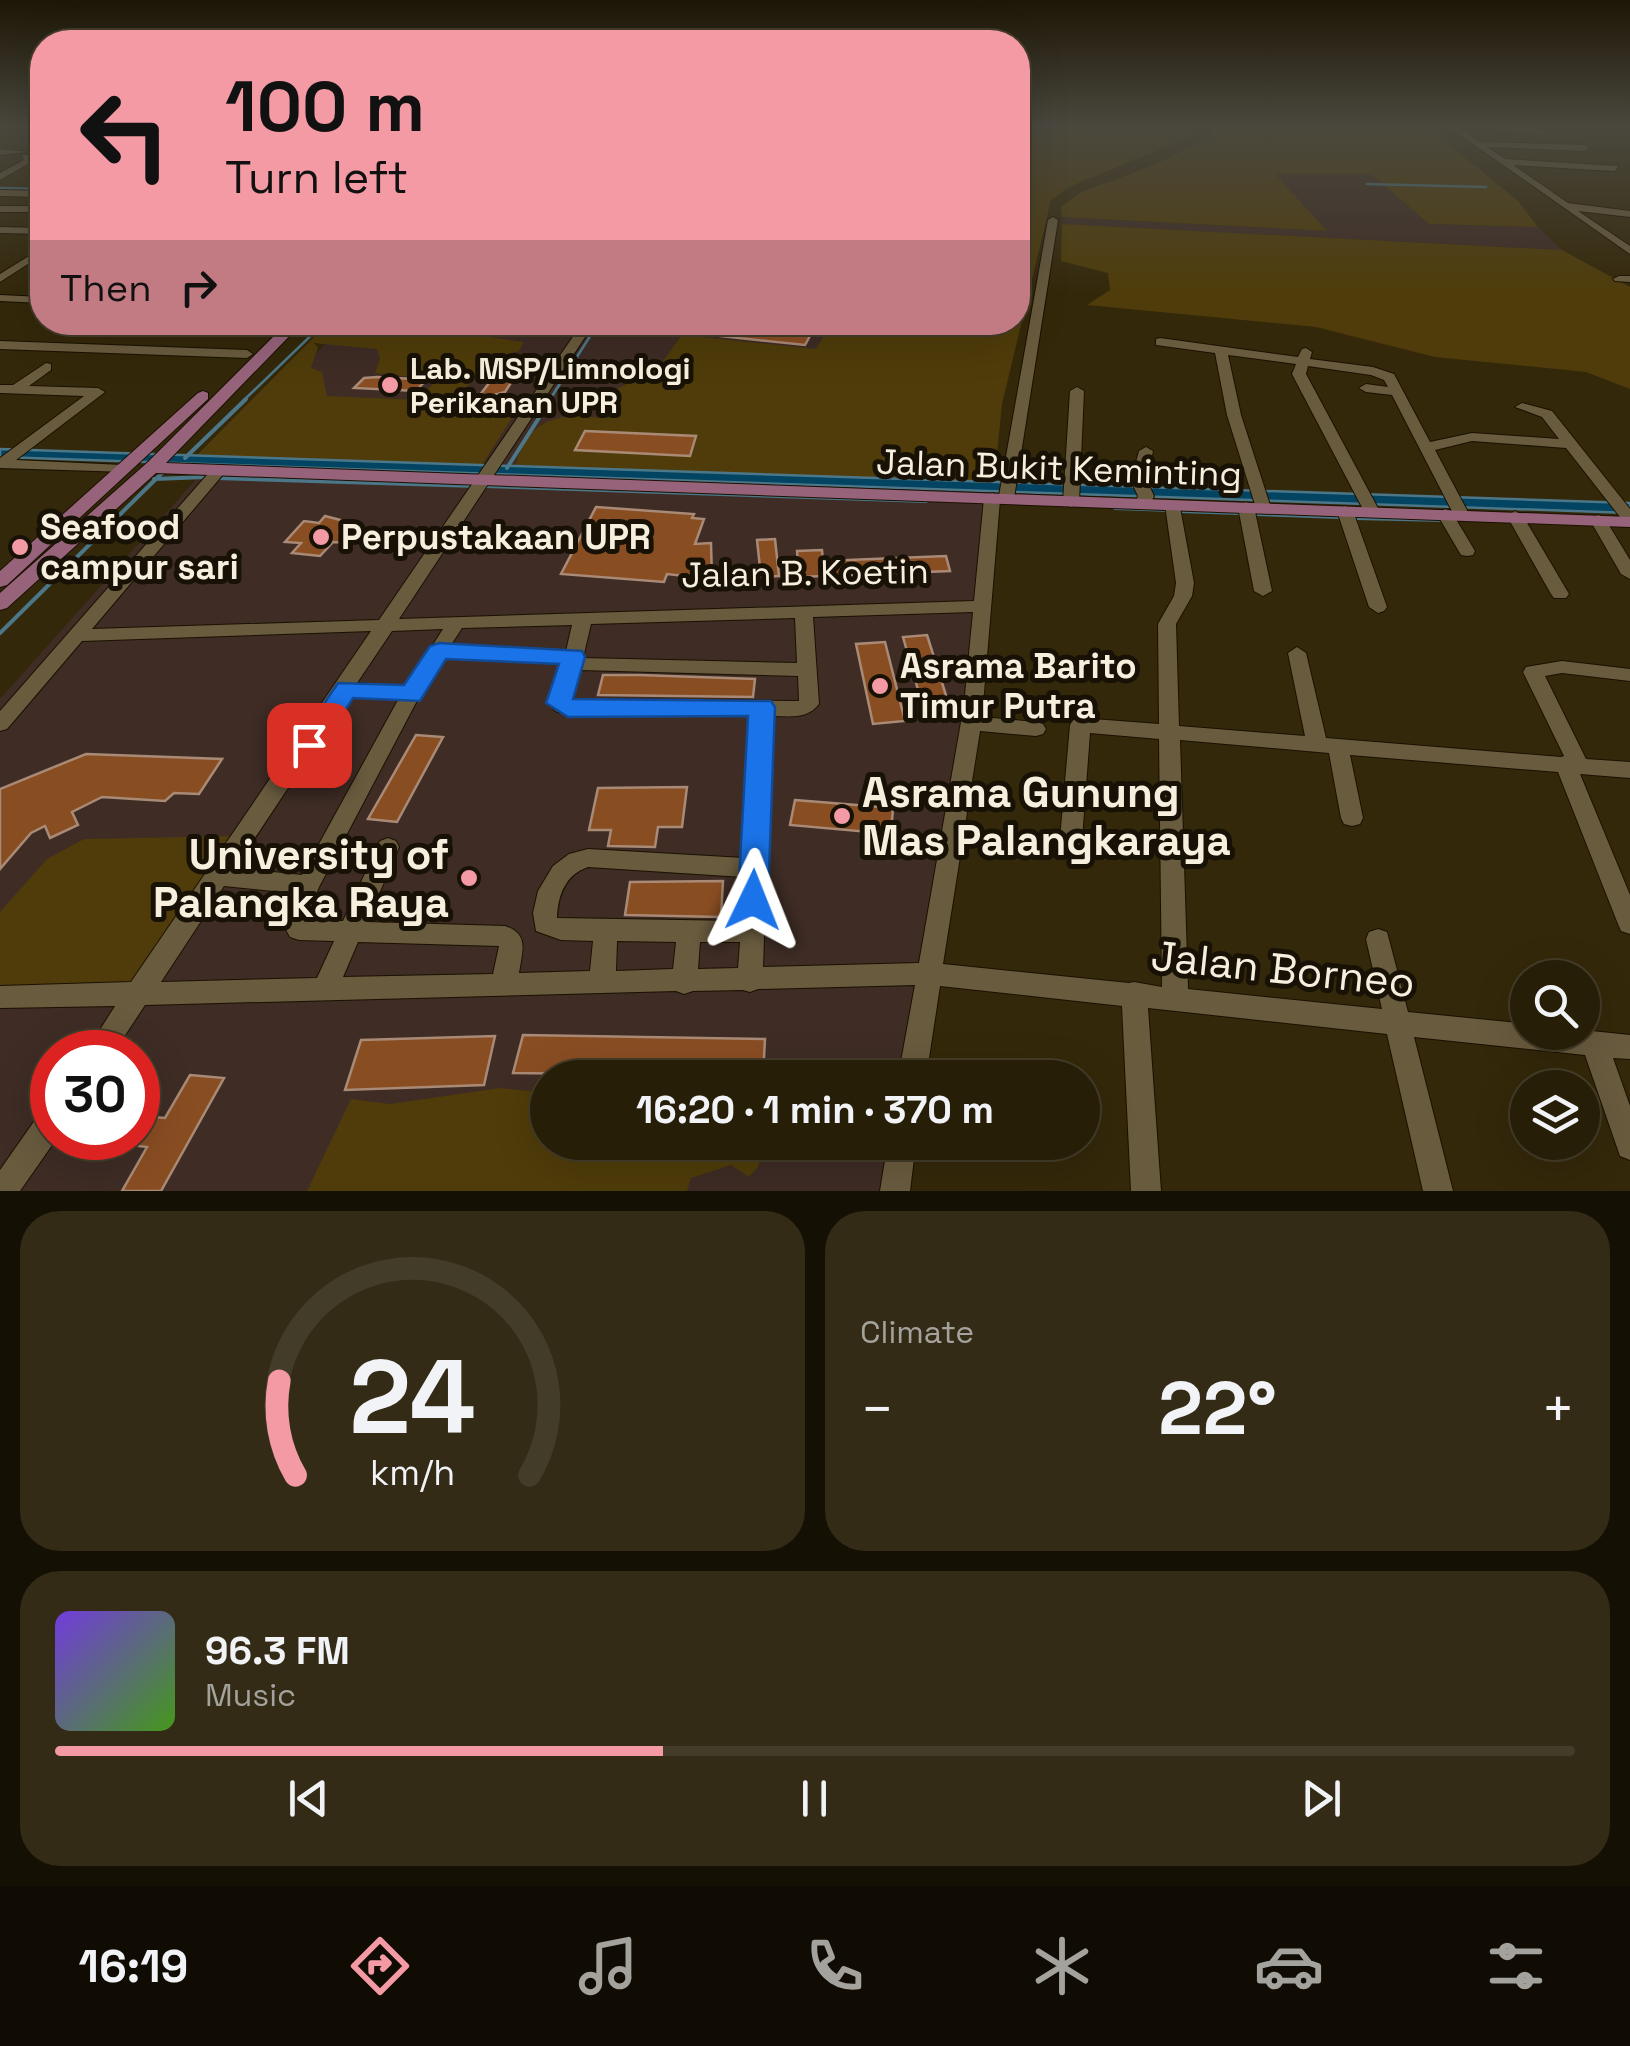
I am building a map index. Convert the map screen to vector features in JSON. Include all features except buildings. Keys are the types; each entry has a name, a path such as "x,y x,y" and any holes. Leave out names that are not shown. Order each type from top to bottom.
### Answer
{"main road":[{"path":"0,604 19,566 146,463 220,380 267,335"},
{"path":"0,582 146,463 283,335"},
{"path":"220,380 238,381"},
{"name":"Jalan Bukit Keminting","path":"146,463 218,471 1144,496 1172,505 1257,502 1345,511 1367,504 1598,520 1626,514"}],"street":[{"path":"1531,183 1630,250"},
{"path":"18,194 30,188"},
{"path":"0,193 30,193"},
{"path":"1565,206 1630,214"},
{"path":"0,209 30,210"},
{"path":"915,1060 971,723 984,606 1053,220"},
{"path":"0,230 30,231"},
{"path":"0,279 30,259"},
{"path":"0,263 30,262"},
{"path":"0,298 30,299"},
{"path":"113,1030 581,335"},
{"path":"1160,342 1305,357 1382,373 1428,446 1467,551"},
{"path":"0,345 247,354"},
{"path":"1221,351 1257,502 1263,590"},
{"path":"1305,357 1299,374 1367,504"},
{"path":"8,390 46,367"},
{"path":"1366,388 1396,392"},
{"path":"8,390 98,392 8,459"},
{"path":"1071,494 1078,390"},
{"path":"1522,407 1547,414 1626,514"},
{"path":"1475,421 1486,438"},
{"path":"1428,446 1458,438 1573,444"},
{"path":"1144,496 1139,482 1146,450"},
{"path":"8,459 146,463"},
{"path":"0,724 218,471"},
{"path":"1172,505 1185,583 1183,596 1167,624 1175,998"},
{"path":"1345,511 1378,607"},
{"path":"1515,516 1560,594"},
{"path":"1598,520 1630,574"},
{"name":"Jalan B. Koetin","path":"79,636 984,606"},
{"path":"583,618 559,703 568,708 806,707 804,611"},
{"path":"456,623 411,694 292,919 294,926 308,933 504,936 512,942 504,983"},
{"path":"439,651 572,661 806,670"},
{"path":"1296,653 1352,818"},
{"path":"1630,675 1562,667 1533,672 1572,764 1630,924"},
{"path":"346,689 411,694"},
{"path":"750,981 762,707"},
{"path":"971,723 1036,730"},
{"path":"1071,839 1080,724 1167,728 1630,770"},
{"path":"326,988 388,847"},
{"path":"752,931 562,930 545,924 559,871 566,863 588,858 754,868"},
{"path":"220,876 308,885"},
{"path":"602,984 606,930"},
{"path":"684,983 689,932"},
{"path":"1378,939 1438,1191"},
{"name":"Jalan Borneo","path":"0,997 928,974 1510,1034"},
{"path":"1134,994 1146,1191"},
{"name":"Jalan Borneo","path":"1600,1044 1630,1047"},
{"path":"1597,1050 1630,1146"},
{"path":"3,1191 30,1152"},
{"path":"895,1191 899,1160"}],"shaded area":[{"path":"1030,183 1080,183 1051,200 1030,287"},
{"path":"1107,183 1283,183 1327,231 1062,217 1061,207 1083,191"},
{"path":"1282,183 1381,183 1429,224 1538,227 1562,250 1062,224 1062,217 1325,231"},
{"path":"1381,183 1496,183 1518,201 1538,227 1429,224"},
{"path":"1062,224 1562,250 1630,287 1630,389 1586,372 1435,357 1316,327 1087,305 1110,290 1108,273 1061,261"},
{"path":"316,335 477,335 524,342 519,351 487,360 460,396 423,394 432,385 430,379 375,373 380,359 377,349 313,343 318,347 311,368 322,372 327,396 488,403 525,397 482,465 197,455"},
{"name":"University of Palangka Raya","path":"334,335 871,335 857,477 994,483 967,704 908,1060 530,1060 530,1160 891,1160 886,1191 0,1191 0,699 191,485"},
{"path":"682,335 816,349 825,335 1019,335 1002,404 994,483 516,465 521,449 537,428 559,418 602,418 603,396 658,368"},
{"path":"234,836 134,990 0,989 0,912 47,859 84,839"},
{"path":"500,1088 530,1091 530,1160 760,1160 749,1177 731,1165 691,1178 687,1191 307,1191 351,1099 390,1104"}],"water":[{"path":"0,449 1630,503 1630,513 0,457"}],"waterway":[{"path":"1367,184 1486,187"},
{"path":"0,188 30,189"},
{"path":"243,401 312,335"},
{"path":"549,401 591,335"},
{"path":"185,458 246,399"},
{"path":"507,468 551,399"},
{"path":"156,479 164,471"},
{"path":"156,479 206,477"},
{"path":"216,478 476,486"},
{"path":"0,633 156,479"},
{"path":"485,486 926,501"},
{"path":"1115,508 1171,510"},
{"path":"1180,511 1240,513"},
{"path":"1255,514 1340,517"},
{"path":"1355,518 1445,520"}],"place":[{"name":"Lab. MSP/Limnologi Perikanan UPR","path":"390,385"},
{"name":"Perpustakaan UPR","path":"321,537"},
{"name":"Seafood campur sari","path":"20,547"},
{"name":"Asrama Barito Timur Putra","path":"880,686"},
{"name":"Asrama Gunung Mas Palangkaraya","path":"842,816"},
{"name":"University of Palangka Raya","path":"469,878"}],"route":[{"path":"309,745 346,689 411,694 439,651 573,657 559,703 568,708 762,707 753,900"}]}
